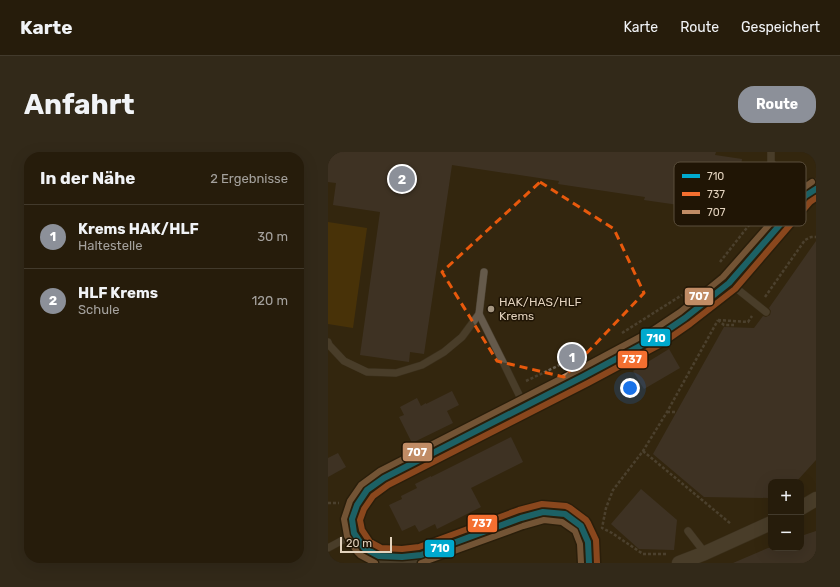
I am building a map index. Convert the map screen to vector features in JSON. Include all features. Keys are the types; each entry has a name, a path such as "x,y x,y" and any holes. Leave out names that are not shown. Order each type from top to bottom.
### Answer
{"street":[{"path":"589,563 588,542 581,526 566,514 543,512 521,518 421,554 402,557 379,556 364,548 354,534 352,519 356,505 367,490 384,478 525,407 657,337 729,283 780,226"},
{"path":"804,506 816,499"},
{"path":"679,563 768,524"}],"lane":[{"path":"328,342 344,361 367,372 396,372 422,365 444,352 462,337 479,314 484,272"},
{"path":"729,283 766,312"},
{"path":"479,314 525,407"},
{"path":"688,531 705,553"},
{"path":"328,548 354,534"}],"path":[{"path":"716,267 747,226"},
{"path":"718,320 748,322 805,240 811,237 816,237"},
{"path":"620,334 686,292"},
{"path":"718,320 724,324 734,325"},
{"path":"663,554 642,554 612,533 602,528 606,508 613,490 643,451 667,412 718,320"},
{"path":"515,386 572,360"},
{"path":"667,412 677,412"},
{"path":"643,451 728,521"}],"highlighted area":[{"path":"540,182 614,229 644,293 564,377 497,361 442,272"}],"shaded area":[{"path":"328,222 367,228 353,328 328,324"}],"building":[{"path":"328,152 716,152 715,155 742,159 742,162 674,162 674,204 644,200 645,197 558,184 559,181 452,165 424,354 410,352 409,362 360,355 380,212 333,205 336,183 328,182"},
{"path":"816,241 816,460 799,479 768,479 768,498 704,497 653,454 724,327 754,328 763,316 766,317 770,315 771,311 769,308"},
{"path":"669,349 680,368 644,389 633,371"},
{"path":"452,391 459,405 447,411 453,423 412,443 399,417 404,415 400,407 417,398 421,406"},
{"path":"511,437 523,462 471,488 481,507 437,529 435,524 419,532 415,525 402,531 389,505 402,499 401,496 417,488 415,484"},
{"path":"338,453 346,467 328,477 328,458"},
{"path":"641,489 677,520 674,550 639,549 611,524"},
{"path":"816,531 816,563 733,563 768,548 768,551 804,551 804,535"}],"transit line":[{"name":"707","path":"806,186 812,182"},
{"name":"710","path":"806,195 816,189"},
{"name":"737","path":"806,207 816,198"},
{"name":"707","path":"375,563 360,555 347,536 344,519 350,501 361,485 380,471 653,330 680,312 723,277 768,226"},
{"name":"710","path":"589,563 588,542 581,526 565,514 543,512 521,518 421,555 402,557 379,556 364,548 354,533 352,519 357,505 367,490 384,478 584,376 657,337 685,318 729,283 779,226"},
{"name":"737","path":"597,563 596,540 588,523 566,506 542,504 519,510 419,547 402,549 381,548 370,542 362,530 360,520 364,509 373,496 388,485 661,344 690,324 735,289 789,226"},
{"name":"707","path":"421,563 523,526 544,520 562,522 575,531 580,544 581,563"}],"place":[{"name":"HLF Krems","path":"402,179"},
{"name":"HAK/HAS/HLF Krems","path":"491,309"},
{"name":"Krems HAK/HLF","path":"572,357"}]}
